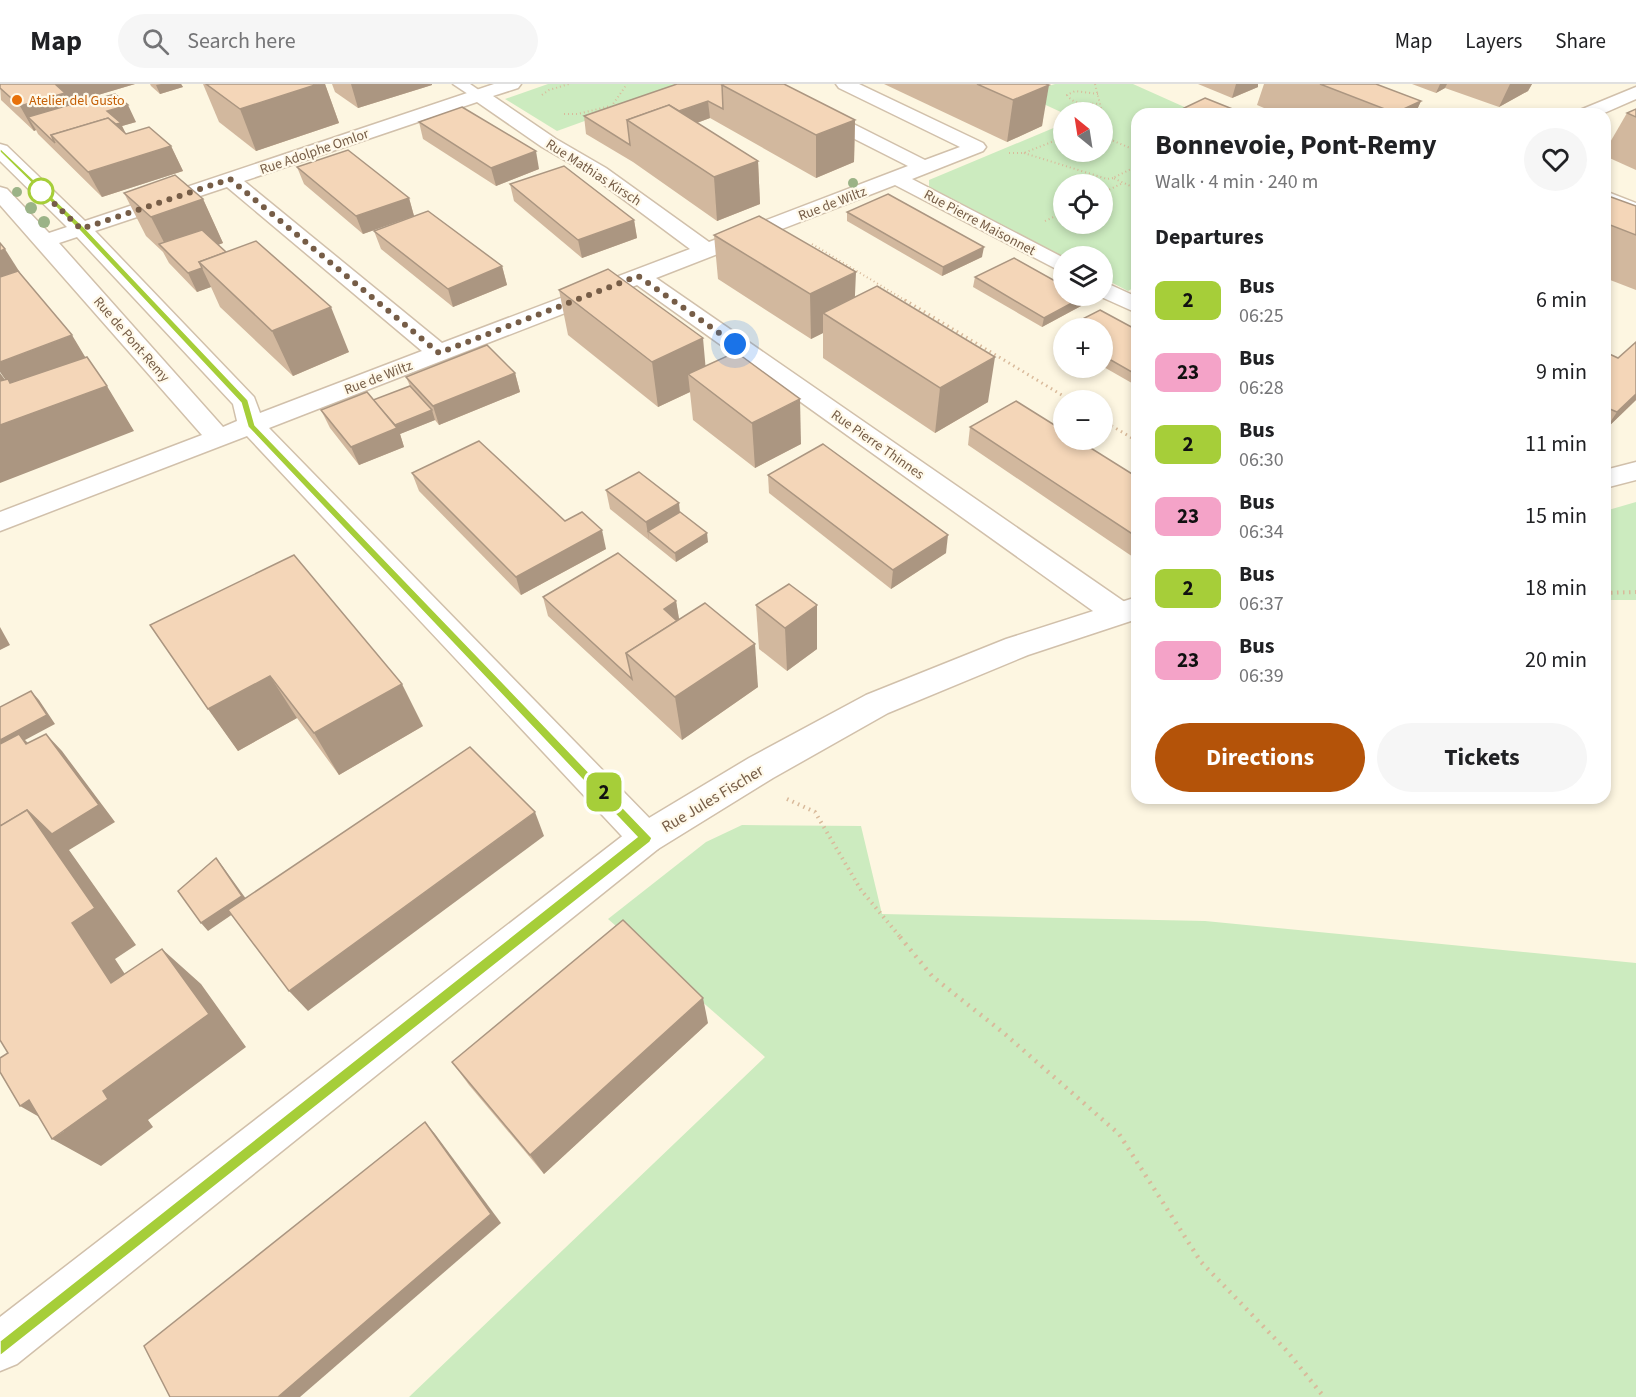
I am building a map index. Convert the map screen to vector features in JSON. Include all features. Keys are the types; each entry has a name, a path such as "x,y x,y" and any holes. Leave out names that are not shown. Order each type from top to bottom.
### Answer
{"street":[{"name":"Rue Adolphe Omlor","path":"81,229 512,84"},
{"path":"760,84 924,167"},
{"path":"845,84 976,147"},
{"path":"1600,108 1636,92"},
{"name":"Rue Mathias Kirsch","path":"479,95 549,143 599,172 707,251"},
{"name":"Rue de Wiltz","path":"0,522 976,147"},
{"path":"0,150 81,229 245,402 251,425 646,838"},
{"name":"Rue Pierre Maisonnet","path":"896,178 1053,261"},
{"path":"230,179 439,353"},
{"name":"Rue de Pont-Remy","path":"0,193 219,438"},
{"path":"1611,200 1636,211"},
{"path":"45,241 81,229"},
{"name":"Rue Pierre Thinnes","path":"638,276 1128,610"},
{"path":"1113,294 1131,303"},
{"path":"1611,477 1636,471"},
{"name":"Rue Jules Fischer","path":"3,1334 646,838 761,768 877,704 1017,646 1128,610"}],"lane":[{"path":"460,84 479,95"}],"path":[{"path":"539,102 541,96 549,90 569,84"},
{"path":"562,114 578,114 610,106 627,84"},
{"path":"1095,84 1099,102"},
{"path":"1075,102 1067,95 1075,91 1098,94"},
{"path":"610,106 616,110"},
{"path":"1113,140 1131,148"},
{"path":"1024,153 1053,141"},
{"path":"976,147 1003,153 1024,153 1091,174"},
{"path":"1113,178 1131,169"},
{"path":"1113,178 1131,186"},
{"path":"1113,188 1124,183"},
{"path":"778,223 1054,390"},
{"path":"1113,427 1131,437"},
{"path":"1611,592 1636,592"},
{"path":"761,768 785,797 815,812 861,890 932,976 1006,1035 1119,1134 1201,1262 1287,1351 1324,1397"}],"green space":[{"path":"548,84 687,84 557,131 505,99"},
{"path":"1055,84 1133,84 1187,108 1131,108 1131,289 1128,291 1113,283 1113,246 1053,246 1053,252 929,187 929,180 1053,128 1053,162 1113,162 1113,102 1053,102 1053,108 1022,94"},
{"path":"1636,502 1636,600 1611,600 1611,509"},
{"path":"742,825 861,826 882,914 1205,921 1636,963 1636,1397 409,1397 765,1057 608,919 706,842"}],"building":[{"path":"0,84 55,84 65,93 20,106 0,88"},
{"path":"206,84 318,84 240,109"},
{"path":"677,84 724,84 722,85 723,109 708,101 679,111 669,105 627,120 630,145 584,116"},
{"path":"784,84 855,120 816,135 722,85"},
{"path":"977,84 1046,84 1049,85 1013,100"},
{"path":"1320,84 1376,84 1421,101 1406,108 1382,108"},
{"path":"115,94 128,105 107,111 121,123 116,124 108,118 51,135 55,143 28,117 69,105"},
{"path":"1205,98 1230,108 1184,108"},
{"path":"669,105 758,161 714,177 627,120"},
{"path":"462,107 536,151 491,168 419,122"},
{"path":"1636,109 1636,117 1627,113"},
{"path":"108,118 126,134 149,127 171,146 88,172 51,135"},
{"path":"348,150 409,198 356,216 297,167"},
{"path":"564,166 634,220 578,240 510,184"},
{"path":"175,175 203,199 151,217 124,193"},
{"path":"888,194 984,247 943,267 847,212"},
{"path":"1611,197 1636,206 1636,235 1611,225"},
{"path":"428,211 502,266 448,289 374,231"},
{"path":"759,216 856,272 810,294 714,235"},
{"path":"202,230 226,252 199,262 202,268 188,273 159,244"},
{"path":"256,241 331,307 272,331 199,262"},
{"path":"1014,258 1053,280 1053,306 1066,306 1044,318 975,277"},
{"path":"608,269 703,338 652,362 559,290"},
{"path":"18,271 72,335 0,362 0,277"},
{"path":"877,286 995,357 940,388 823,313"},
{"path":"1100,310 1131,327 1131,372 1113,361 1113,318 1084,318"},
{"path":"1636,342 1636,394 1617,412 1611,410 1611,355 1618,358"},
{"path":"487,345 515,373 433,406 406,377"},
{"path":"736,352 800,399 752,423 688,374"},
{"path":"87,357 107,386 0,425 0,381 8,379 10,383"},
{"path":"410,386 432,410 395,425 373,400"},
{"path":"367,392 397,428 351,447 321,410"},
{"path":"1016,401 1053,424 1053,450 1094,450 1131,473 1131,533 970,427"},
{"path":"479,441 565,521 582,512 602,530 516,577 412,473"},
{"path":"823,444 948,535 893,570 768,475"},
{"path":"639,472 679,503 646,522 606,490"},
{"path":"680,512 707,533 675,553 648,531"},
{"path":"618,553 676,601 664,609 677,621 626,653 632,679 543,597"},
{"path":"294,555 402,684 314,733 270,676 208,709 150,625"},
{"path":"789,584 817,605 785,628 756,605"},
{"path":"705,603 755,644 675,697 626,653"},
{"path":"31,691 47,715 0,740 0,707"},
{"path":"19,734 26,744 46,734 99,805 52,834 27,810 0,826 0,744"},
{"path":"470,747 535,812 289,991 228,910"},
{"path":"27,810 95,908 72,923 111,983 162,949 209,1014 103,1091 108,1099 52,1139 29,1100 20,1106 0,1072 0,1058 8,1053 0,1040 0,826"},
{"path":"216,858 242,896 201,923 178,891"},
{"path":"623,920 703,998 530,1155 452,1062"},
{"path":"425,1122 491,1214 278,1397 170,1397 144,1346"}],"bus line":[{"name":"2","path":"0,150 81,229 245,402 251,425 600,787 646,838 0,1347"}],"place":[{"name":"Atelier del Gusto","path":"17,100"}],"route":[{"path":"41,191 81,229 230,179 439,353 638,276 735,344"}]}
